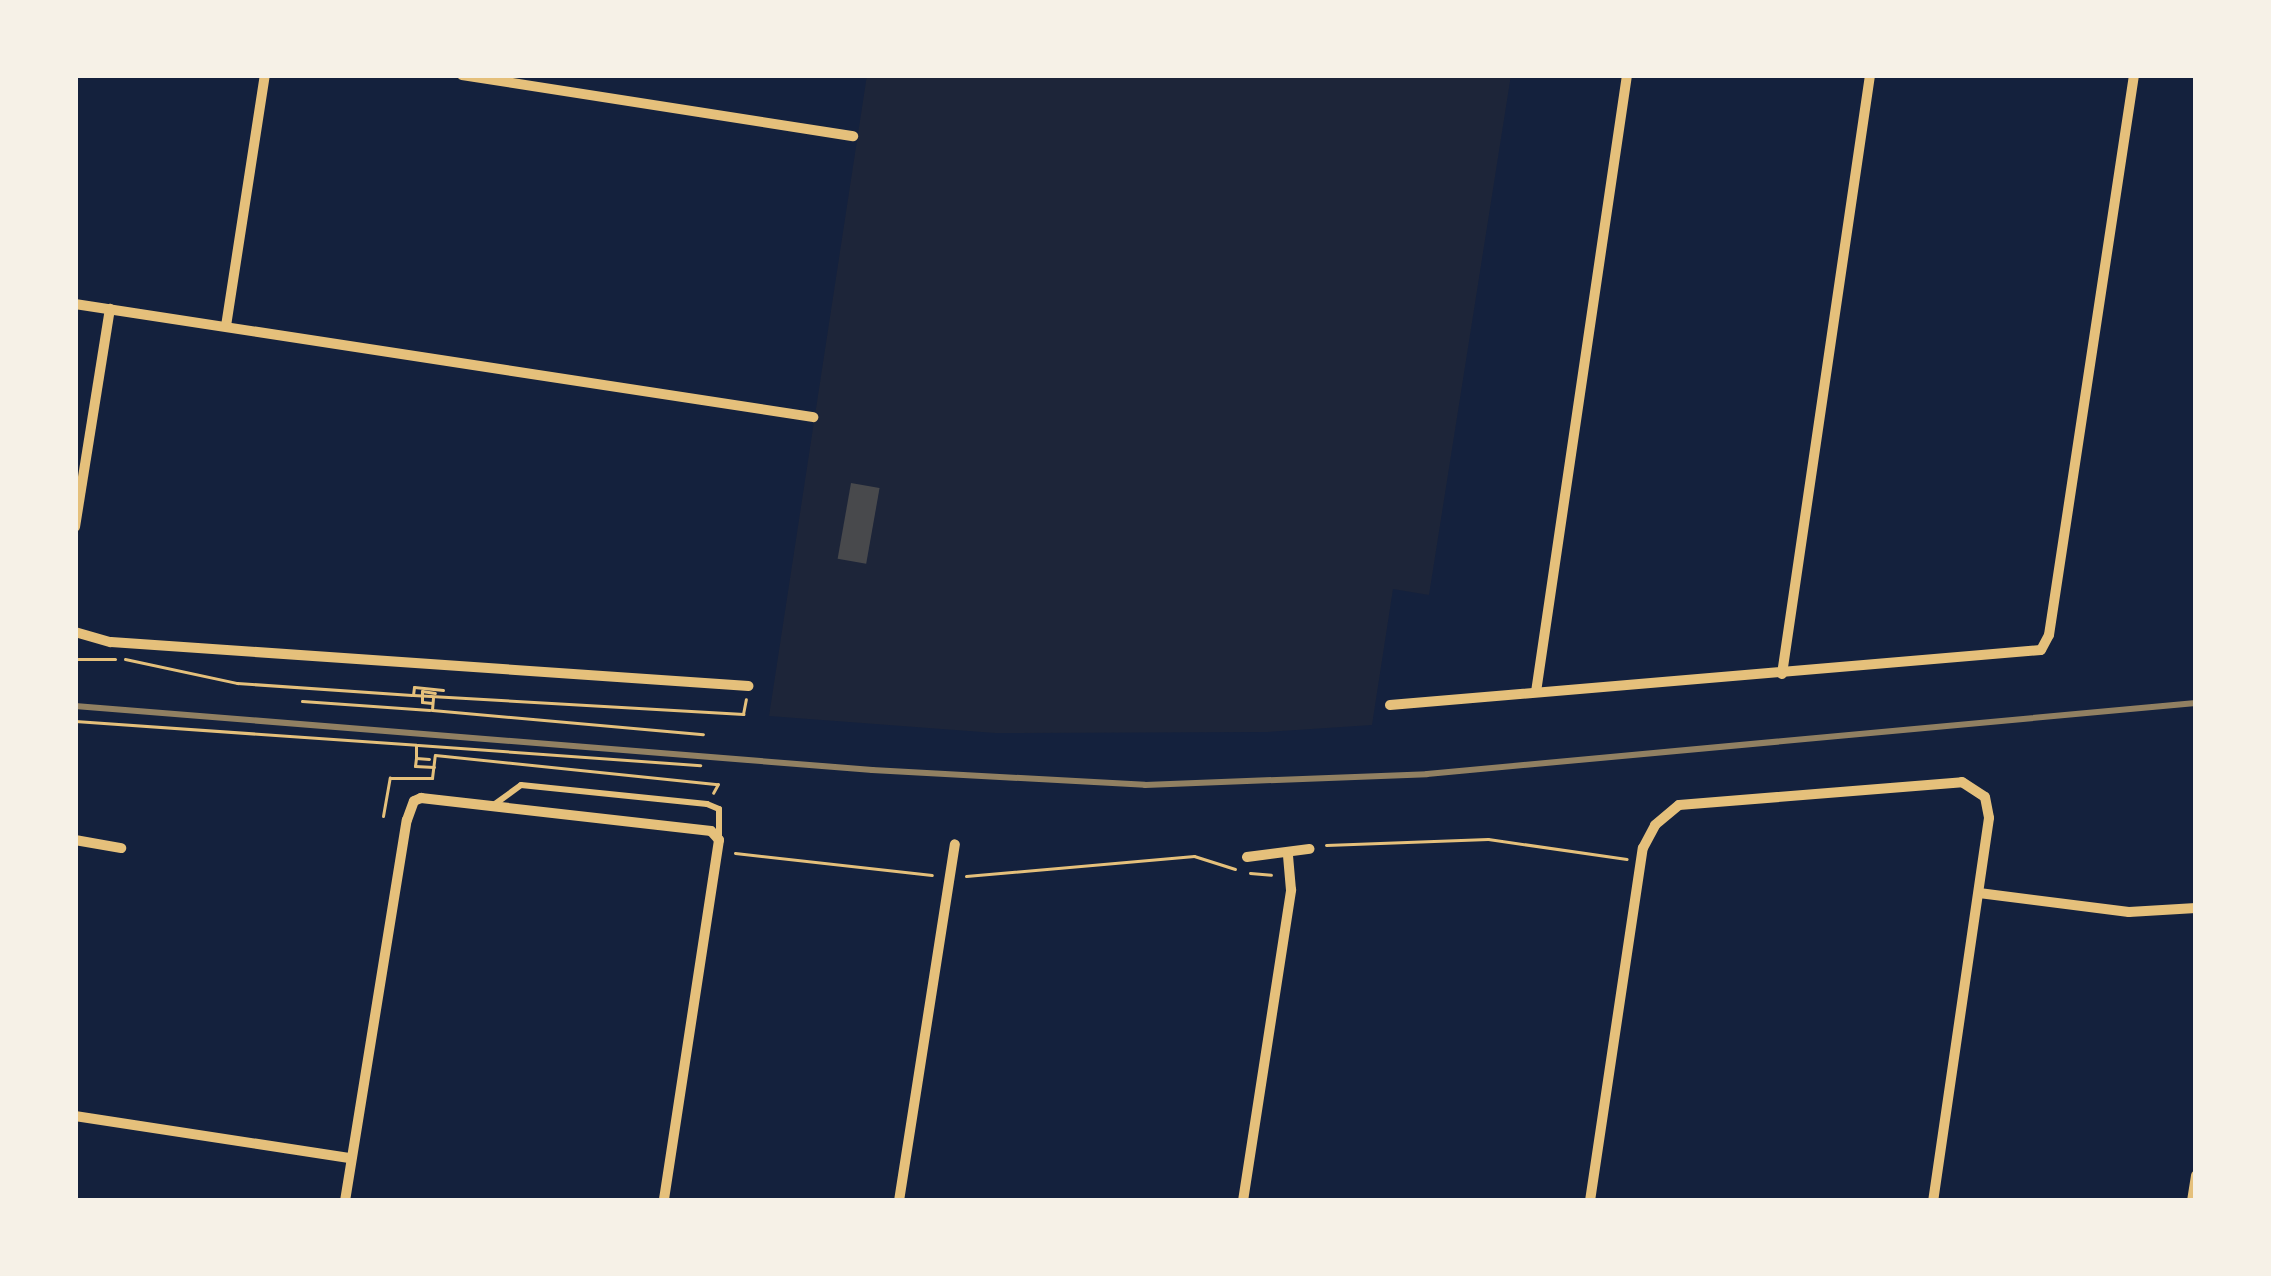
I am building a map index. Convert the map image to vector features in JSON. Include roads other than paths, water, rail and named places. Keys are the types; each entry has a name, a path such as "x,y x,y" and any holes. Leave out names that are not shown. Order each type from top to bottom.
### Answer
{"street":[{"path":"226,326 265,75"},
{"path":"462,75 853,136"},
{"path":"1536,692 1627,75"},
{"path":"1782,674 1870,75"},
{"path":"1390,705 2041,650 2049,634 2134,75"},
{"path":"75,304 813,417"},
{"path":"75,526 110,309"},
{"path":"75,632 110,642 748,686"},
{"path":"1590,1201 1641,861 1654,825 1678,806 1962,782 1985,796 1990,818 1933,1201"},
{"path":"345,1201 413,801 711,832 719,840 664,1201"},
{"path":"75,840 121,848"},
{"path":"899,1201 956,844"},
{"path":"1247,856 1315,850"},
{"path":"1244,1201 1291,890 1288,852"},
{"path":"1979,893 2129,912 2196,908"},
{"path":"75,1116 351,1158"},
{"path":"2192,1201 2196,1175"}],"lane":[{"path":"492,807 521,785 707,804 719,809 719,840"}],"railway":[{"path":"75,706 872,770 1145,785 1427,774 2196,703"}]}
